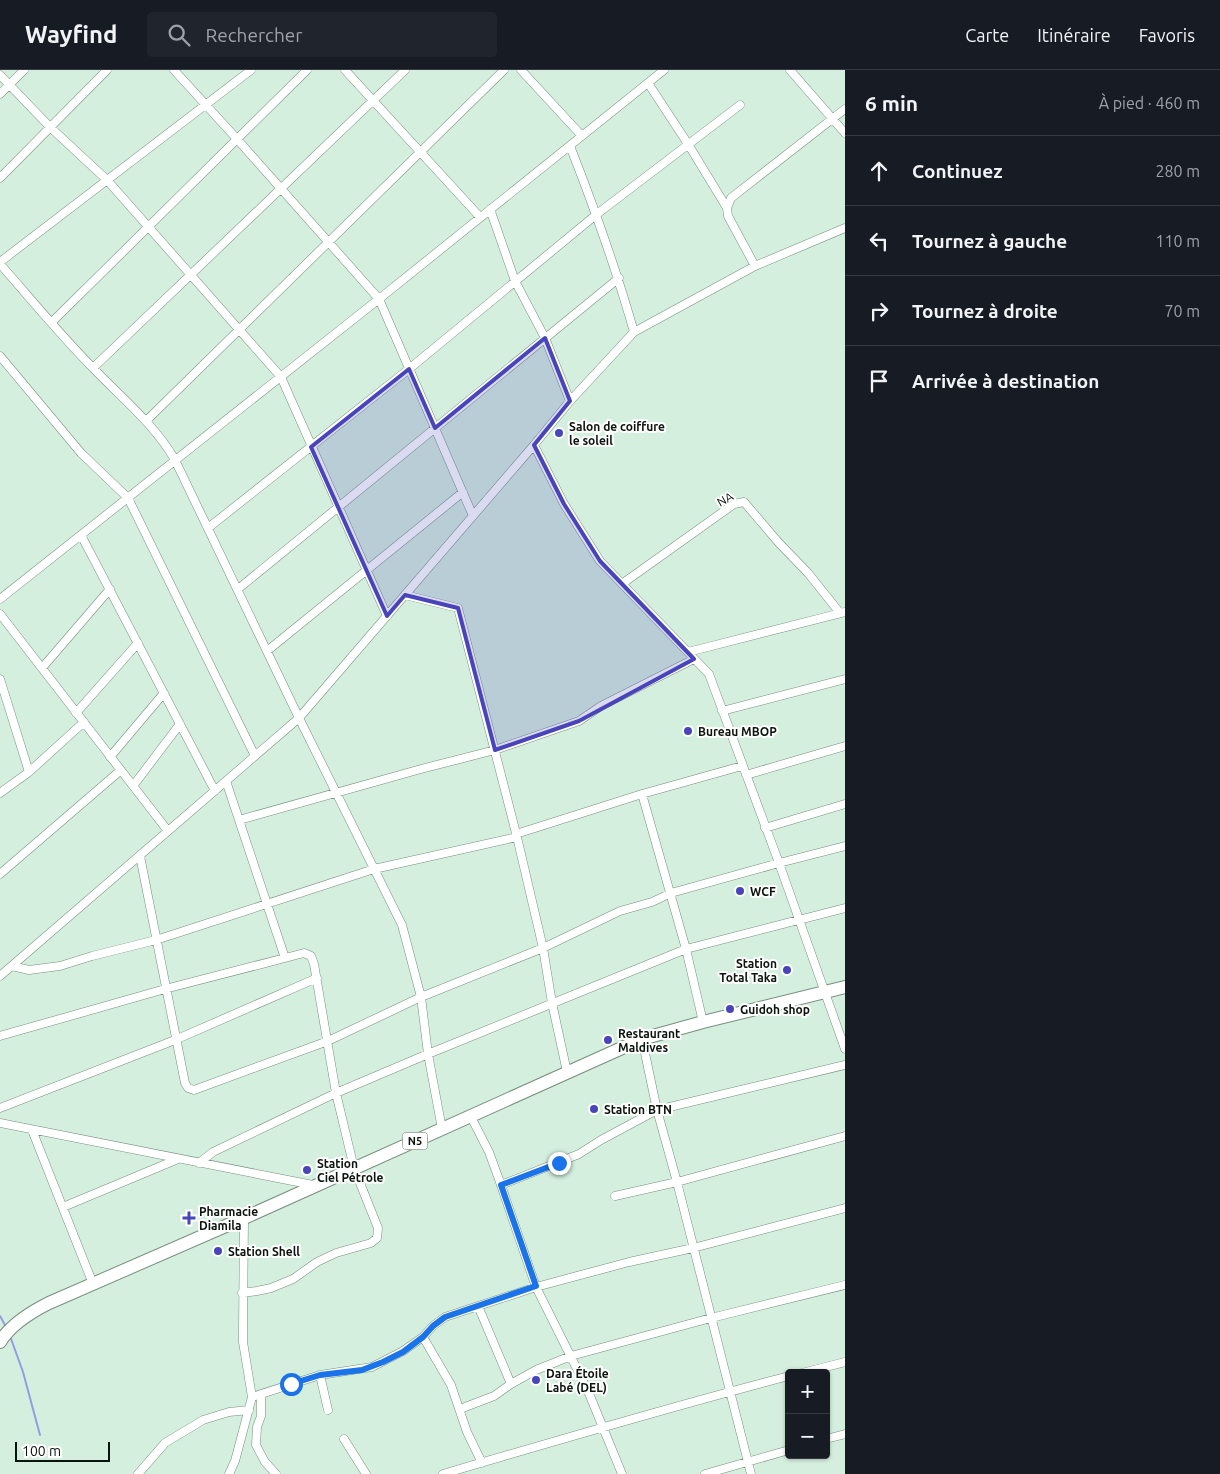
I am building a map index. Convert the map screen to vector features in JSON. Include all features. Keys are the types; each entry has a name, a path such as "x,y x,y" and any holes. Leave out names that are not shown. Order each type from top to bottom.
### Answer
{"highway":[{"name":"N5","path":"1,1340 30,1312 49,1302 244,1218 642,1039 845,987"}],"street":[{"path":"0,94 24,70"},
{"path":"0,178 106,70"},
{"path":"174,70 379,299 473,516"},
{"path":"250,70 0,263 93,368 146,421 175,460 299,718 402,925 421,997 428,1054 442,1129"},
{"path":"52,322 307,70"},
{"path":"345,70 480,217"},
{"path":"93,368 405,70"},
{"path":"146,421 504,70"},
{"path":"521,70 582,136"},
{"path":"0,599 379,299 664,70"},
{"path":"790,70 845,133"},
{"path":"0,75 50,127 107,180 281,377 387,616"},
{"path":"648,83 727,208 728,216 756,266"},
{"path":"208,528 409,369 597,214 740,105"},
{"path":"727,208 731,198 845,109"},
{"path":"570,146 597,214 619,278 634,332"},
{"path":"490,209 515,282 545,338 570,401"},
{"path":"0,976 299,718 570,401 634,332 756,266 845,228"},
{"path":"238,589 619,278"},
{"path":"0,356 81,453 128,498 255,756"},
{"path":"534,444 564,504 600,561 709,674 845,1049"},
{"path":"267,651 463,492"},
{"name":"NA","path":"624,586 626,581 734,504 744,502 842,612"},
{"path":"81,535 215,791"},
{"path":"42,668 110,589"},
{"path":"405,595 458,608 543,948 552,1003 567,1072"},
{"path":"688,652 842,612"},
{"path":"0,614 168,831"},
{"path":"76,713 138,643"},
{"path":"239,820 495,750 579,721 601,706 694,659"},
{"path":"0,679 29,772"},
{"path":"722,711 845,679"},
{"path":"110,757 164,693"},
{"path":"0,793 29,772 84,722"},
{"path":"132,786 180,724"},
{"path":"746,775 845,746"},
{"path":"12,966 29,970 60,966 156,940 374,869 516,836 642,794 742,766"},
{"path":"0,874 121,770"},
{"path":"226,781 285,958"},
{"path":"642,794 686,948 703,1022"},
{"path":"765,828 845,804"},
{"path":"140,856 175,1040 185,1083 188,1088 194,1090 328,1041 421,997 543,948 620,911 652,902 671,893 845,846"},
{"path":"199,1163 213,1152 336,1093 686,948 845,908"},
{"path":"0,1036 165,989 304,953 311,956 317,978 336,1093 354,1168 378,1228 376,1238 372,1243 317,1262 293,1279 279,1285 257,1292 242,1293"},
{"path":"0,1108 175,1040 317,978"},
{"path":"642,1039 657,1110 751,1474"},
{"path":"501,1185 579,1154 600,1140 657,1110 845,1065"},
{"path":"471,1116 489,1152 536,1286 588,1391 622,1474"},
{"path":"0,1123 314,1186"},
{"path":"32,1130 93,1284"},
{"path":"615,1196 677,1182 845,1136"},
{"path":"63,1207 178,1159"},
{"path":"252,1397 320,1375 372,1367 403,1352 445,1317 536,1286 628,1262 693,1248 845,1208"},
{"path":"230,1474 252,1397 243,1342 244,1218"},
{"path":"460,1409 494,1396 510,1384 536,1370 571,1356 711,1318 845,1285"},
{"path":"478,1306 510,1384"},
{"path":"423,1337 451,1385 467,1432 482,1463"},
{"path":"818,1369 845,1362"},
{"path":"320,1375 328,1410"},
{"path":"443,1474 602,1427 785,1377"},
{"path":"261,1394 261,1416 257,1427 256,1445 265,1462 276,1474"},
{"path":"138,1474 165,1443 203,1420 229,1412 249,1410"},
{"path":"830,1438 845,1434"},
{"path":"344,1439 366,1474"},
{"path":"705,1474 785,1451"}],"highlighted area":[{"path":"545,338 570,401 534,445 564,504 600,561 694,659 579,721 495,750 458,608 405,595 387,616 311,447 409,369 435,428"}],"waterway":[{"path":"0,1316 6,1327"},
{"path":"10,1336 23,1372 40,1435"}],"place":[{"name":"Salon de coiffure le soleil","path":"559,433"},
{"name":"Bureau MBOP","path":"688,731"},
{"name":"WCF","path":"740,891"},
{"name":"Station Total Taka","path":"787,970"},
{"name":"Guidoh shop","path":"730,1009"},
{"name":"Restaurant Maldives","path":"608,1040"},
{"name":"Station BTN","path":"594,1109"},
{"name":"Station Ciel Pétrole","path":"307,1170"},
{"name":"Pharmacie Diamila","path":"189,1218"},
{"name":"Station Shell","path":"218,1251"},
{"name":"Dara Étoile Labé (DEL)","path":"536,1380"}],"route":[{"path":"291,1384 320,1375 372,1367 403,1352 445,1317 536,1286 501,1185 559,1163"}]}
